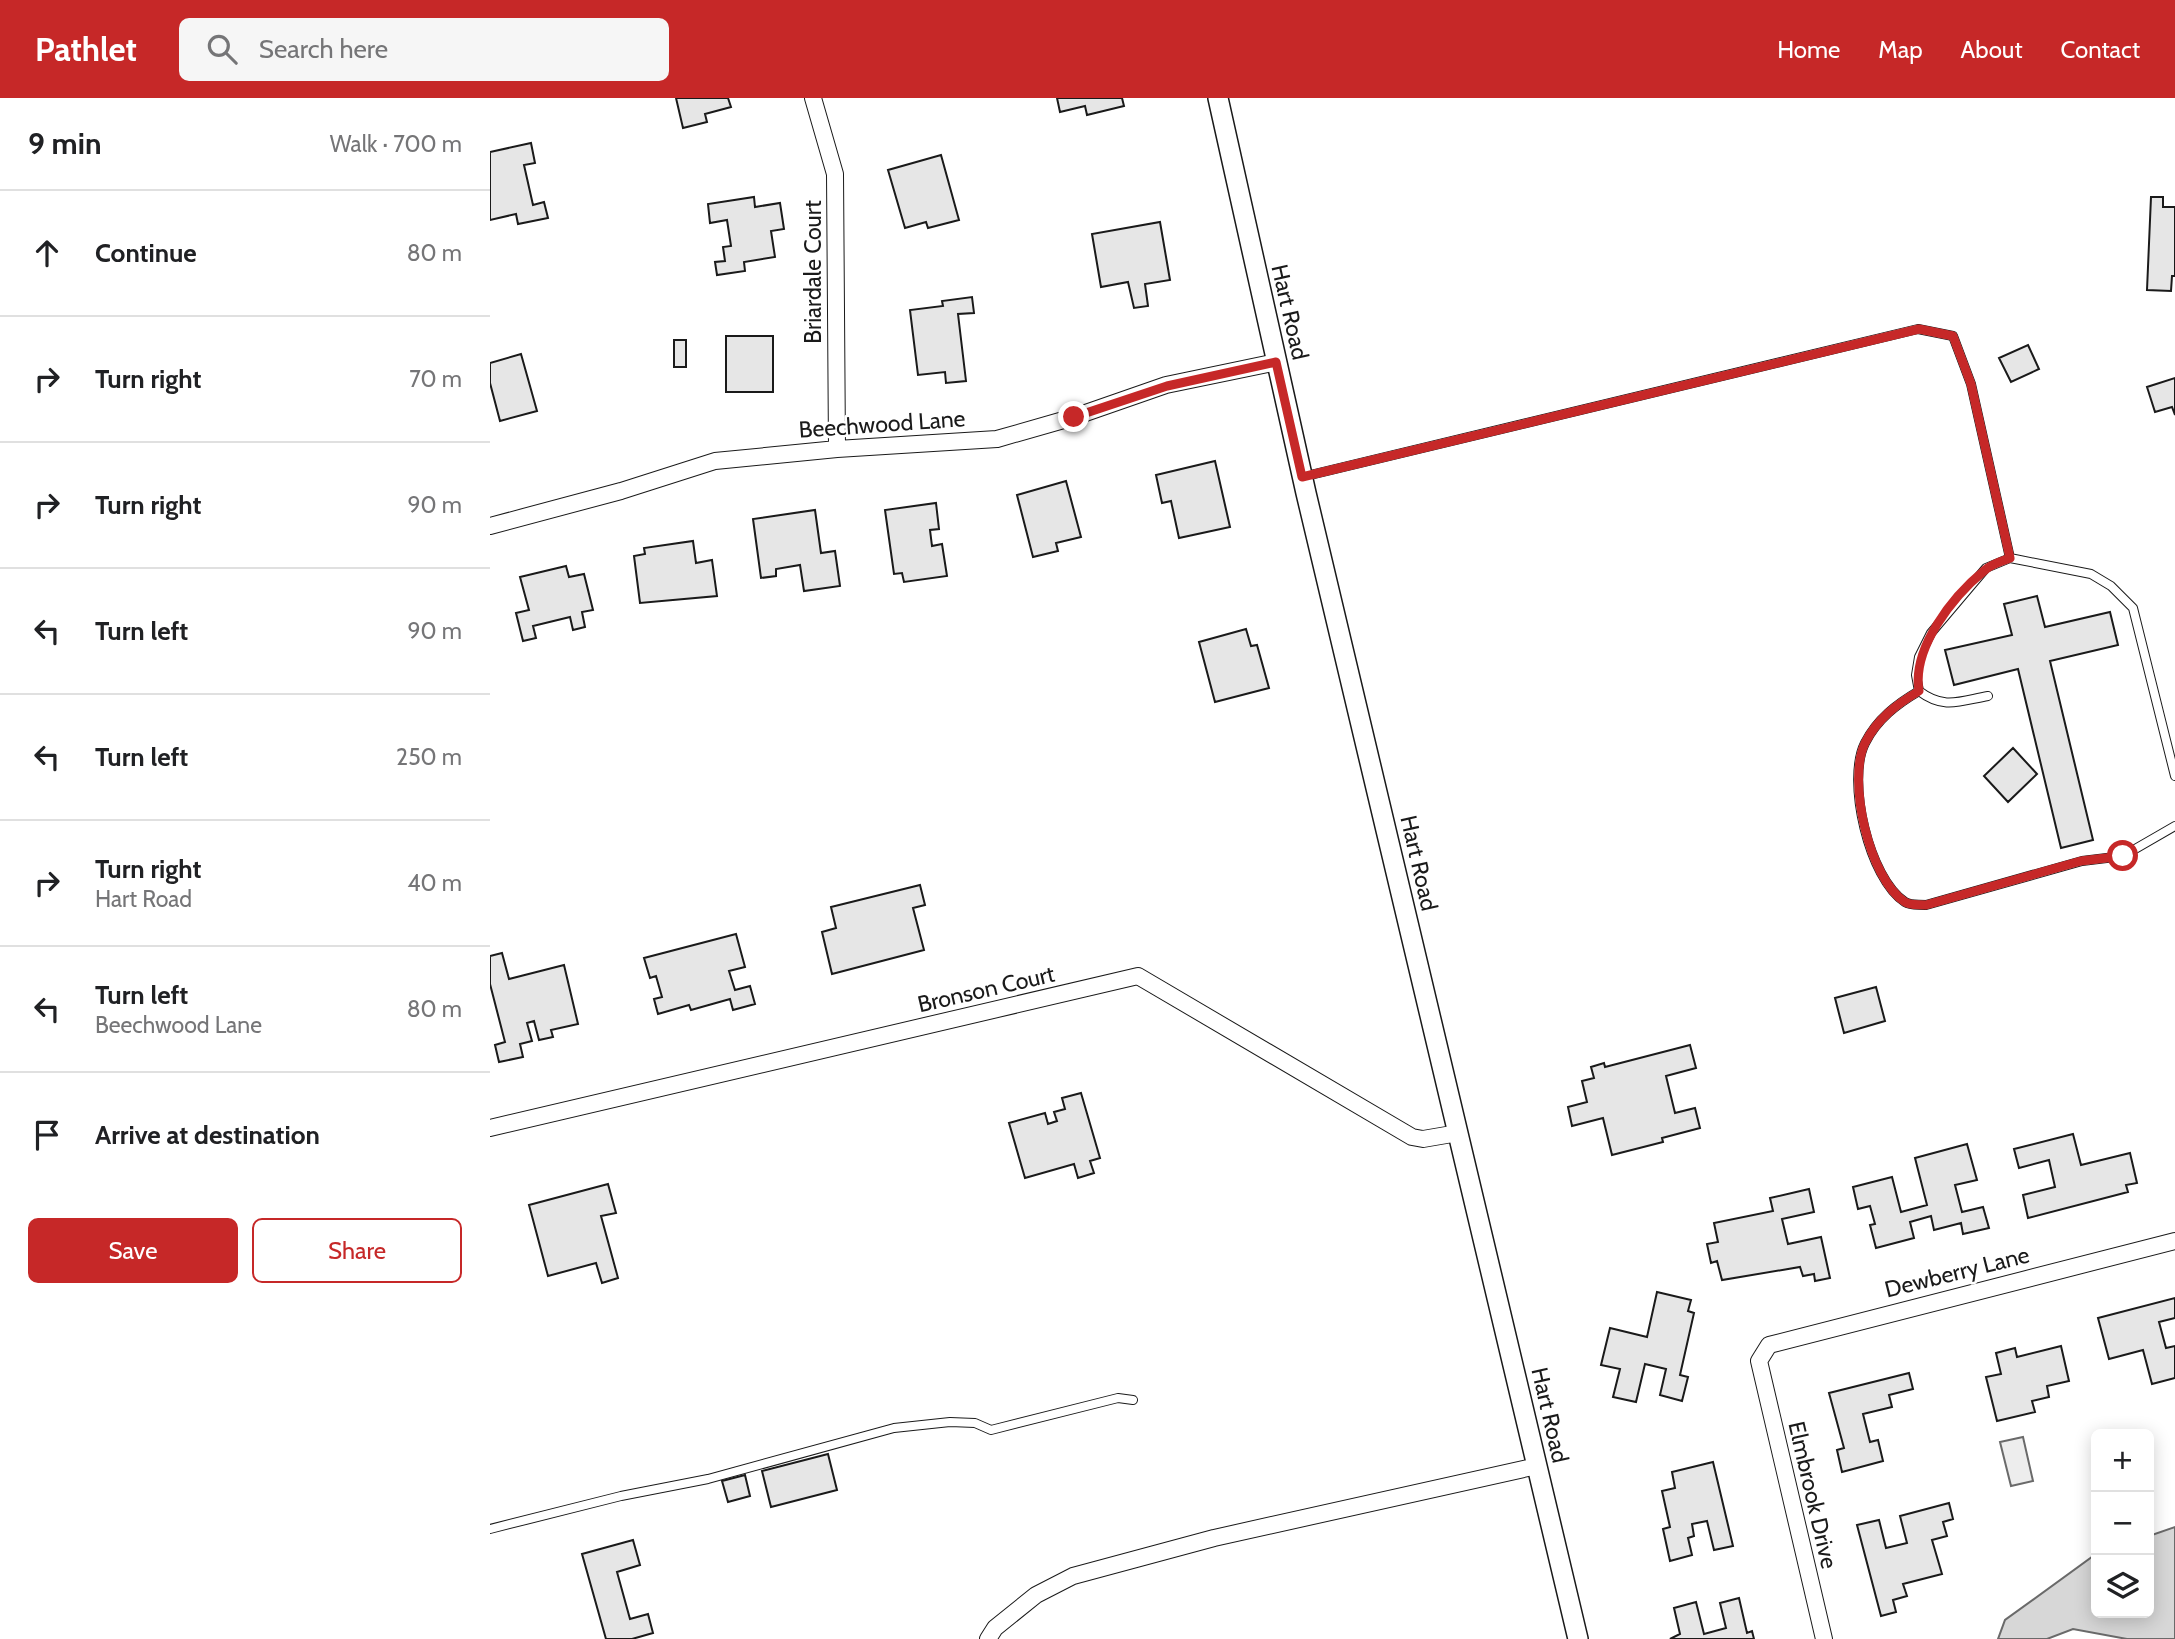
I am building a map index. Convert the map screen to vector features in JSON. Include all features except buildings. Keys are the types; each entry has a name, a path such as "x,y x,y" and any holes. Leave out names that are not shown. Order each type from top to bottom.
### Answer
{"street":[{"name":"Briardale Court","path":"813,98 835,174 837,449"},
{"name":"Hart Road","path":"1218,98 1302,477 1578,1639"},
{"name":"Beechwood Lane","path":"490,526 621,491 715,461 837,449 997,439 1167,386 1276,362"},
{"name":"Bronson Court","path":"490,1128 1138,976 1412,1137 1423,1139 1458,1133"},
{"name":"Dewberry Lane","path":"1759,1362 1769,1345 2175,1241"},
{"name":"Elmbrook Drive","path":"1759,1362 1824,1639"},
{"path":"988,1639 995,1628 1036,1595 1073,1576 1214,1538 1537,1466"}],"lane":[{"path":"1302,477 1919,329 1953,336 1971,384 2010,558"},
{"path":"1988,696 1945,704 1933,702 1919,691 1916,675 1919,657 1931,633 1986,568 2010,558 2091,574 2111,586 2133,608 2175,776"},
{"path":"1919,691 1884,716 1865,743 1858,771 1871,853 1891,891 1908,904 1926,905 2081,861 2123,856 2175,826"},
{"path":"490,1529 608,1499 708,1479 842,1439 894,1428 950,1422 975,1423 992,1430 1118,1398 1133,1400"}],"shaded area":[{"path":"2023,1437 2033,1481 2011,1486 2000,1442"},
{"path":"2175,1527 2175,1639 2127,1639 2073,1629 2047,1639 1998,1639 2005,1620 2091,1558 2091,1618 2154,1618 2154,1534"}],"route":[{"path":"1074,417 1167,386 1276,362 1302,477 1919,329 1953,336 1971,384 2010,558 1986,568 1931,633 1919,657 1916,675 1919,691 1898,703 1884,716 1865,743 1858,771 1861,806 1871,853 1891,891 1908,904 1926,905 1975,890 2031,878 2081,861 2123,856"}]}
